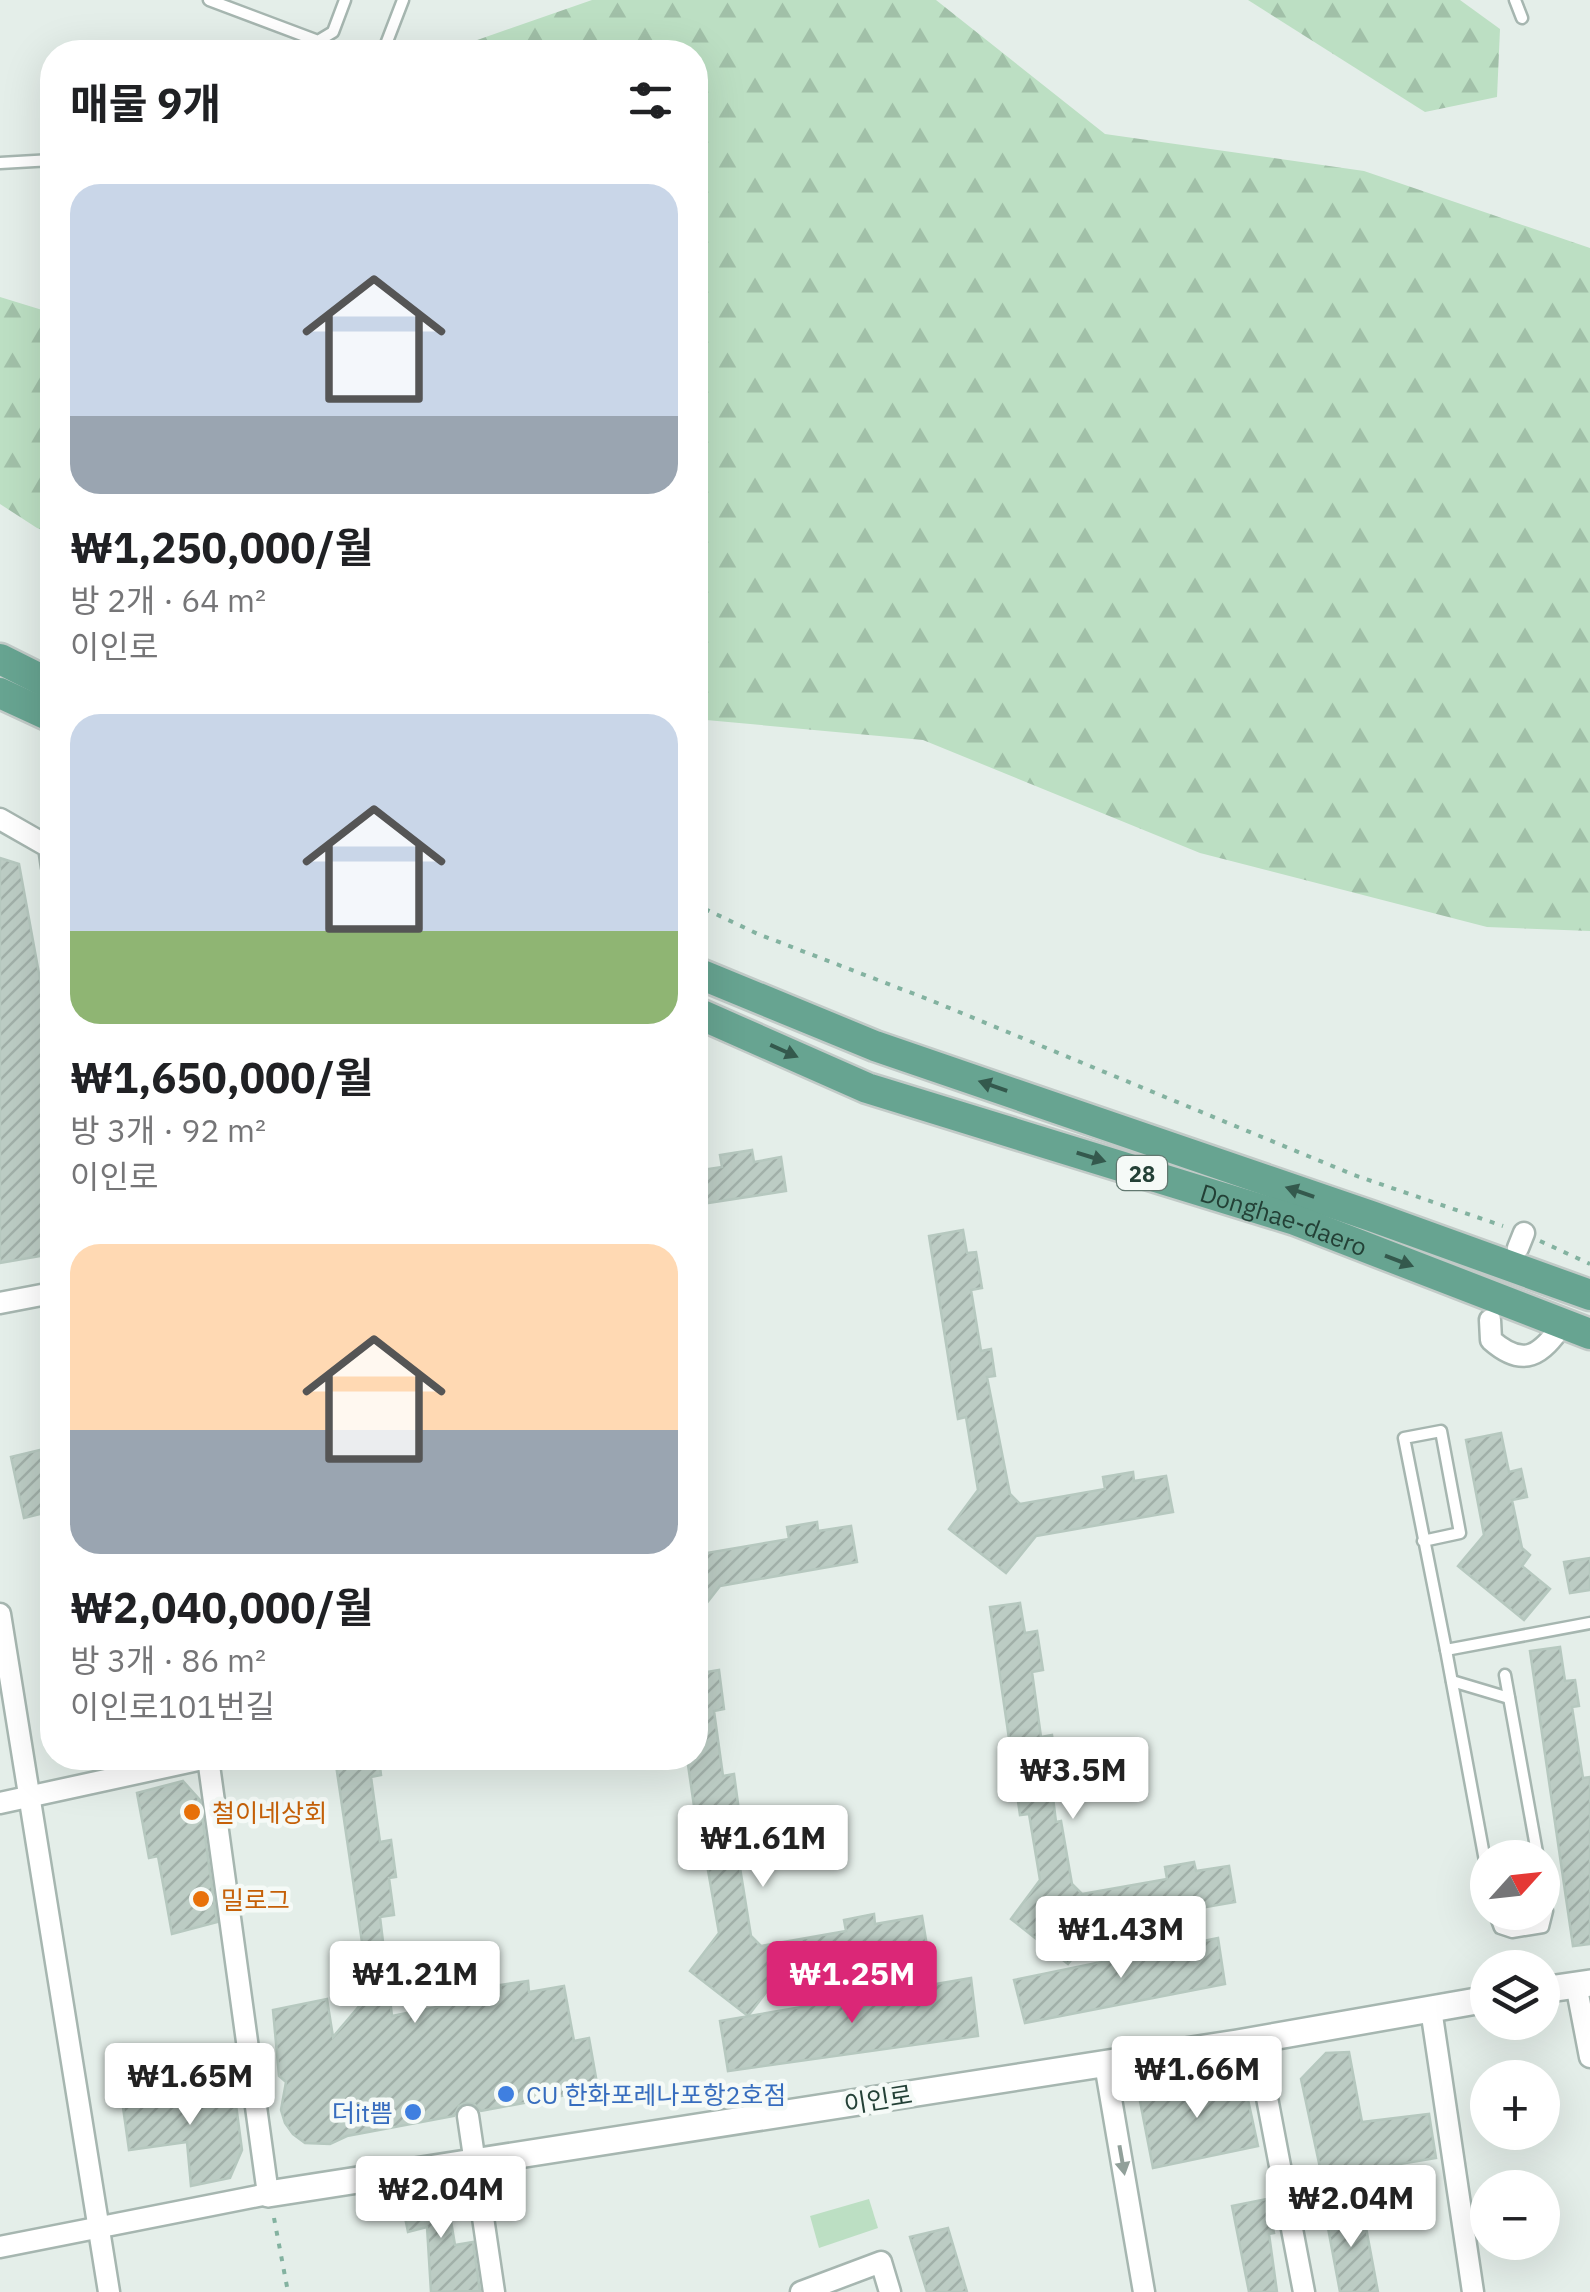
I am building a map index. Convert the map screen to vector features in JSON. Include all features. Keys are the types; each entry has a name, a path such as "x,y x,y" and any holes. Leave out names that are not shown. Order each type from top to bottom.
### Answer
{"main road":[{"path":"0,659 40,679"},
{"path":"0,692 40,711"},
{"path":"708,977 875,1046 1590,1295"},
{"name":"Donghae-daero","path":"708,1018 867,1088 1295,1220 1576,1329"}],"street":[{"path":"0,820 40,842"},
{"path":"0,1302 40,1295"},
{"path":"1490,1320 1491,1340 1504,1351 1528,1356 1576,1329"},
{"path":"0,1614 109,2292"},
{"path":"0,1802 155,1770"},
{"path":"0,2247 270,2201 210,1770"},
{"path":"1583,1984 1590,2057"},
{"name":"이인로","path":"270,2201 475,2160 1105,2064 1470,2003"},
{"path":"1432,2009 1473,2292"},
{"path":"1256,2040 1304,2292"},
{"path":"1105,2064 1144,2292"},
{"path":"468,2116 494,2292"},
{"path":"802,2292 842,2285 881,2262 890,2292"}],"lane":[{"path":"209,0 315,40"},
{"path":"320,40 333,32 346,0"},
{"path":"388,40 403,0"},
{"path":"1515,0 1522,18"},
{"path":"0,163 40,161"},
{"path":"1423,1541 1460,1533 1442,1431 1404,1438 1423,1541 1452,1681 1481,1840"},
{"path":"1446,1650 1590,1623"},
{"path":"1505,1675 1535,1840"},
{"path":"1452,1681 1509,1698"}],"path":[{"path":"708,910 1354,1175 1590,1264"},
{"path":"270,2201 288,2292"}],"green space":[{"path":"592,0 936,0 1105,134 1364,171 1590,248 1590,931 1487,927 1200,853 923,740 708,720 708,40 477,40"},
{"path":"1248,0 1460,0 1500,29 1497,97 1425,112"},
{"path":"0,297 40,309 40,529 0,504"},
{"path":"869,2199 878,2228 819,2248 810,2216"}],"building":[{"path":"0,858 19,864 40,979 40,1256 0,1263"},
{"path":"752,1150 754,1162 781,1157 786,1191 708,1203 708,1169 722,1167 720,1155"},
{"path":"963,1230 967,1253 976,1252 982,1288 971,1290 981,1351 991,1349 995,1376 987,1377 1010,1494 1020,1504 1105,1489 1103,1477 1133,1472 1134,1481 1166,1476 1173,1512 1036,1536 1006,1573 949,1529 978,1490 966,1417 958,1419 929,1236"},
{"path":"1501,1433 1509,1472 1521,1469 1527,1497 1512,1500 1522,1548 1530,1555 1522,1566 1550,1589 1524,1620 1458,1566 1484,1535 1466,1440"},
{"path":"40,1450 40,1514 24,1518 11,1457"},
{"path":"817,1522 818,1531 851,1526 857,1562 720,1586 708,1601 708,1553 789,1539 787,1527"},
{"path":"1590,1558 1590,1590 1570,1593 1564,1562"},
{"path":"1020,1603 1025,1633 1037,1631 1043,1670 1032,1672 1041,1737 1052,1735 1057,1772 1050,1773 1056,1822 1061,1821 1072,1884 1082,1894 1167,1879 1165,1867 1194,1862 1196,1871 1229,1866 1235,1902 1097,1926 1068,1964 1011,1919 1040,1880 1029,1814 1020,1815 990,1607"},
{"path":"1560,1647 1565,1681 1575,1680 1579,1706 1572,1707 1583,1778 1590,1777 1590,1944 1573,1946 1530,1651"},
{"path":"719,1670 724,1709 714,1711 723,1776 734,1774 739,1811 731,1812 751,1936 761,1946 846,1931 844,1920 874,1914 875,1924 922,1916 928,1952 777,1978 748,2016 690,1971 719,1933 705,1853 701,1854 689,1770 708,1770 708,1672"},
{"path":"337,1770 380,1770 381,1775 371,1777 380,1842 391,1840 396,1877 389,1878 394,1915 380,1917 392,2016 501,1994 500,1985 528,1981 529,1992 564,1986 574,2041 589,2038 598,2089 481,2111 474,2104 465,2103 454,2116 347,2136 330,2144 305,2143 285,2123 281,2110 286,2082 279,2076 273,2010 327,1999 333,2037 360,2005 356,1950 363,1949"},
{"path":"183,1781 200,1800 217,1922 172,1934 158,1856 149,1858 137,1793"},
{"path":"1218,1938 1225,1984 1025,2023 1014,1980"},
{"path":"971,1978 978,2036 728,2071 720,2021"},
{"path":"1349,2052 1362,2122 1429,2114 1436,2158 1322,2177 1301,2079 1326,2053"},
{"path":"1224,2078 1247,2095 1258,2146 1153,2168 1140,2101 1149,2090"},
{"path":"233,2082 242,2150 230,2178 191,2186 187,2142 129,2150 122,2100"},
{"path":"445,2186 455,2245 473,2242 480,2291 431,2292 427,2227 408,2232 400,2193"},
{"path":"1267,2199 1274,2233 1269,2234 1277,2292 1249,2292 1232,2206"},
{"path":"1362,2206 1378,2292 1340,2292 1325,2212"},
{"path":"948,2228 967,2292 927,2292 910,2237"}],"place":[{"name":"철이네상회","path":"192,1812"},
{"name":"밀로그","path":"201,1899"},
{"name":"CU 한화포레나포항2호점","path":"506,2094"},
{"name":"더it쁨","path":"413,2112"}]}
